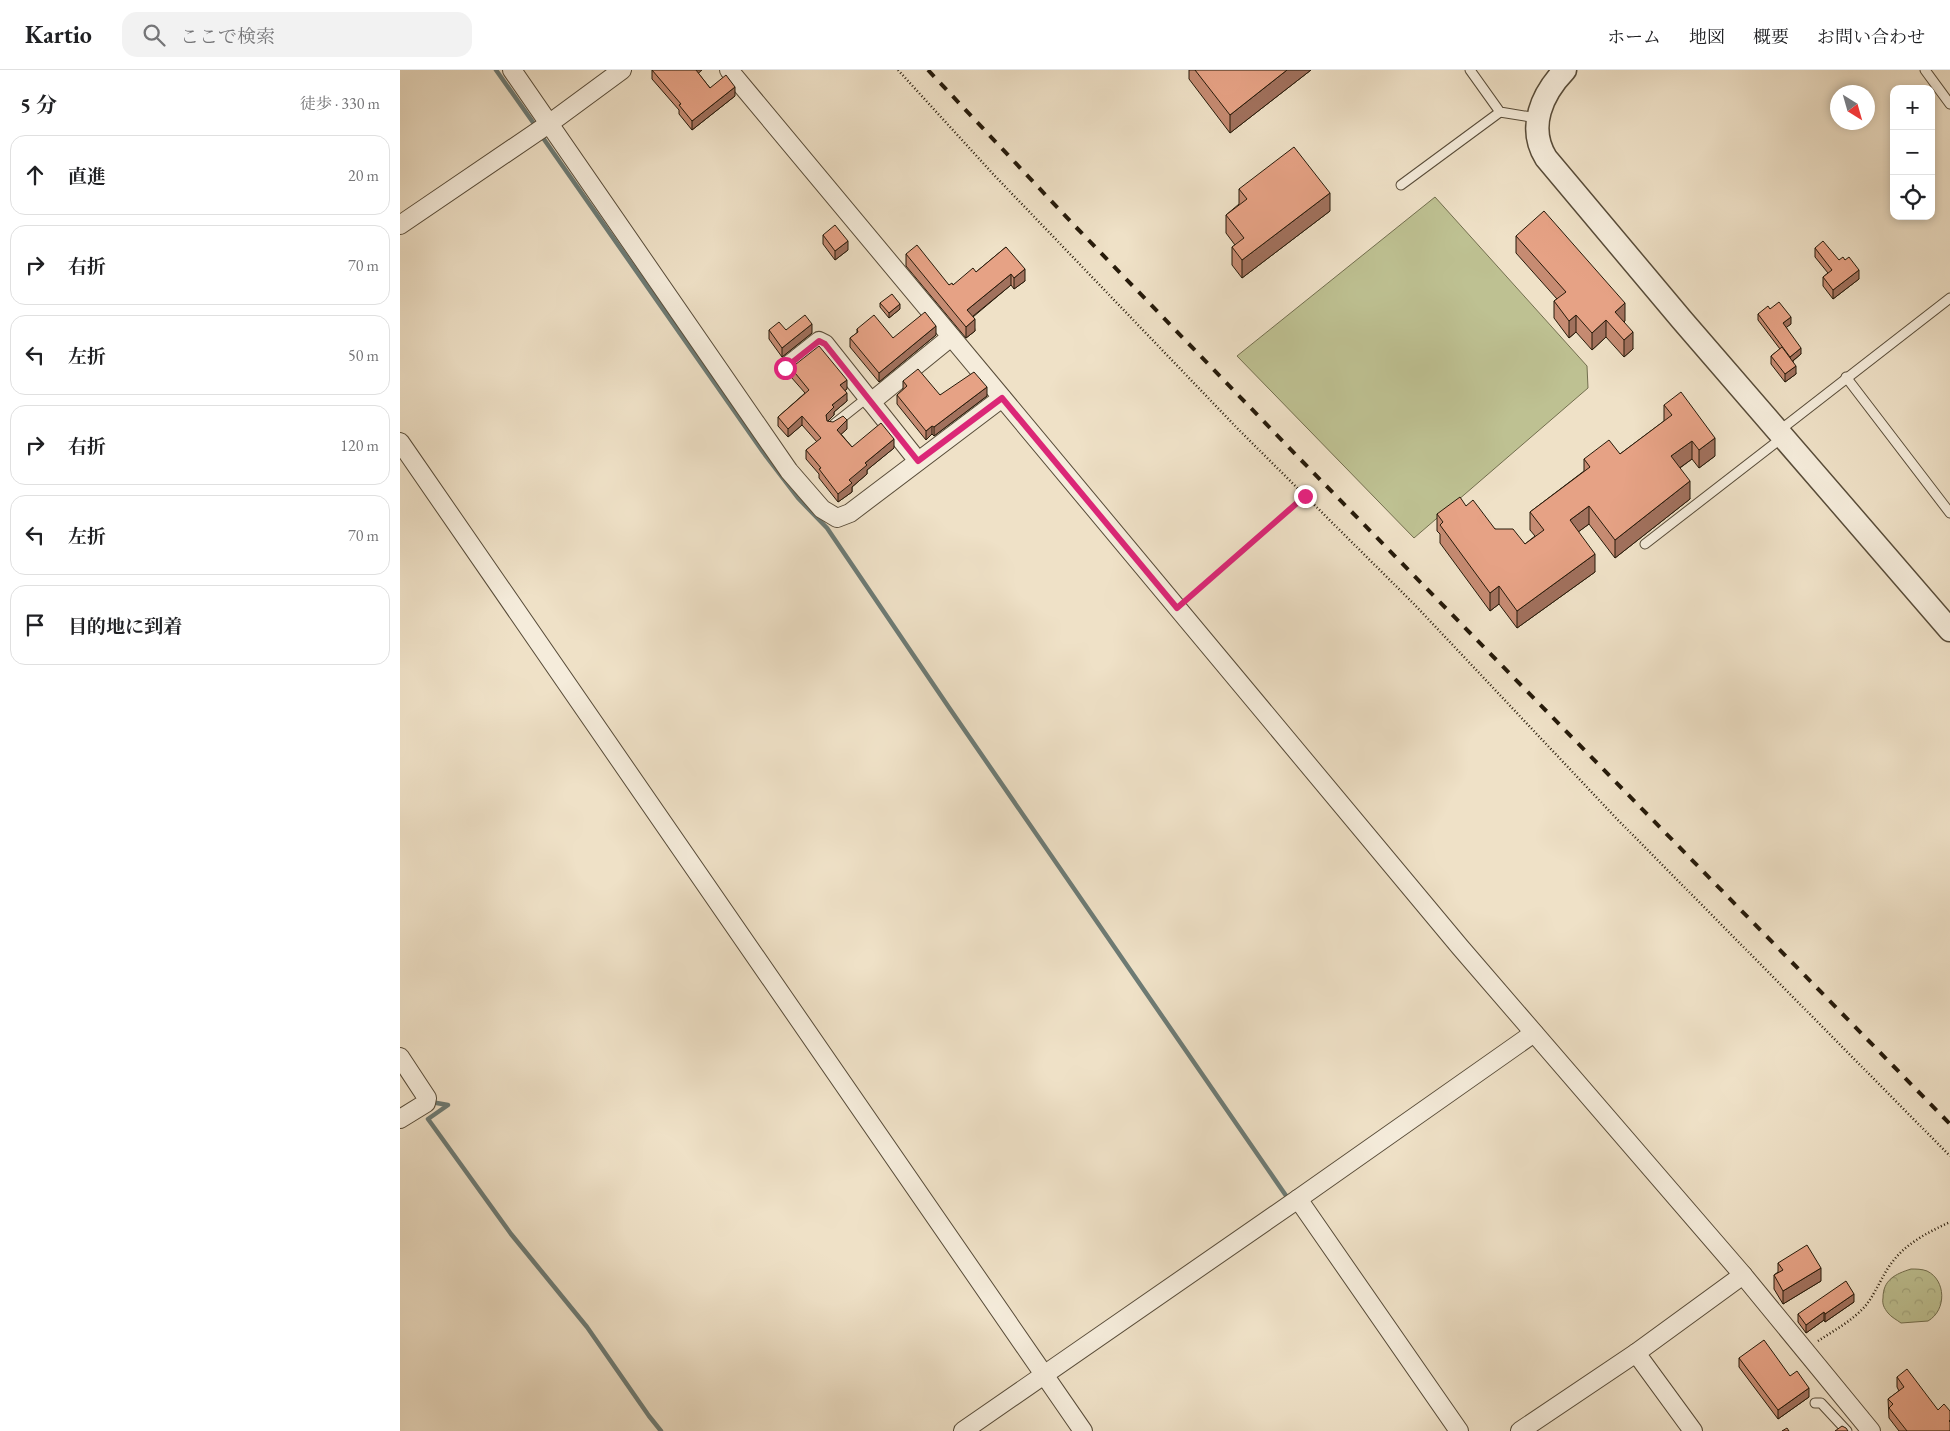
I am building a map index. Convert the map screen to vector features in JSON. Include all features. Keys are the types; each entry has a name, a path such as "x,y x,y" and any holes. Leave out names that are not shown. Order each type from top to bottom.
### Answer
{"street":[{"path":"512,70 789,471 822,509 837,518 850,513 1002,398"},
{"path":"400,225 550,123 622,70"},
{"path":"729,70 1460,947 1742,1275 1871,1431"},
{"path":"1565,70 1548,90 1537,118 1537,134 1546,158 1682,320 1950,630"},
{"path":"869,399 951,337"},
{"path":"785,368 819,341 825,344 918,461"},
{"path":"400,442 1083,1431"},
{"path":"962,1431 1534,1033"},
{"path":"400,1057 427,1098 426,1103 400,1119"},
{"path":"1298,1199 1459,1431"},
{"path":"1520,1431 1636,1353 1742,1275"},
{"path":"1636,1353 1693,1431"}],"lane":[{"path":"1470,70 1500,112 1537,118"},
{"path":"1925,70 1950,104"},
{"path":"1401,185 1500,112"},
{"path":"1645,544 1781,434 1846,377 1950,298"},
{"path":"1846,377 1950,513"},
{"path":"832,425 869,399"},
{"path":"1815,1403 1821,1403 1844,1430 1859,1416"}],"path":[{"path":"898,70 994,175 1238,429 1414,604 1616,818 1950,1156"},
{"path":"1177,608 1305,496"},
{"path":"1804,1350 1851,1318 1867,1304 1894,1260 1910,1245 1926,1233 1950,1222"}],"green space":[{"path":"1435,197 1587,366 1588,388 1414,538 1237,356"},
{"path":"1911,1269 1925,1270 1933,1275 1941,1288 1941,1303 1939,1310 1928,1321 1901,1323 1884,1308 1884,1292 1891,1279"}],"building":[{"path":"652,70 696,70 710,88 726,75 735,87 692,121 679,105 681,104"},
{"path":"1195,70 1287,70 1230,115"},
{"path":"1294,147 1330,193 1242,260 1232,247 1244,238 1226,215 1247,199 1239,189"},
{"path":"1544,211 1625,303 1615,312 1633,332 1624,340 1606,320 1592,333 1576,315 1569,321 1554,301 1566,292 1516,236"},
{"path":"835,225 848,241 835,251 823,235"},
{"path":"1823,241 1839,260 1843,257 1845,260 1849,257 1859,270 1833,290 1823,277 1832,270 1815,248"},
{"path":"917,245 949,285 952,283 953,285 973,268 976,272 1006,247 1025,269 1014,278 1011,274 967,310 975,319 966,327 906,254"},
{"path":"892,294 900,304 889,313 880,303"},
{"path":"1779,302 1791,317 1783,323 1801,348 1790,357 1758,314 1768,306 1770,309"},
{"path":"925,312 936,326 879,373 850,338 858,332 857,329 874,315 893,338"},
{"path":"805,315 812,324 782,348 769,330 779,322 786,330"},
{"path":"819,346 847,380 840,385 847,393 832,405 834,407 826,415 827,421 833,422 843,416 847,420 837,430 852,447 881,423 894,439 865,463 867,465 849,480 852,483 838,494 819,469 821,468 806,450 821,438 802,416 788,429 778,417 809,390 791,368"},
{"path":"1782,347 1796,366 1785,374 1771,356"},
{"path":"918,369 940,395 974,372 987,387 926,431 897,395 907,386 903,381"},
{"path":"1681,392 1715,438 1699,450 1692,441 1671,456 1690,481 1615,540 1589,506 1570,520 1595,554 1517,611 1499,586 1490,593 1440,525 1443,522 1437,514 1460,497 1466,506 1473,500 1495,529 1513,529 1525,544 1544,530 1530,512 1590,467 1584,459 1609,440 1620,454 1672,415 1664,405"},
{"path":"1807,1245 1821,1268 1783,1291 1774,1275 1783,1270 1778,1263"},
{"path":"1846,1281 1854,1294 1806,1325 1798,1314"},
{"path":"1764,1340 1790,1376 1797,1371 1809,1388 1778,1410 1739,1358"},
{"path":"1907,1369 1938,1410 1944,1404 1950,1411 1950,1431 1907,1431 1889,1408 1893,1404 1888,1399 1904,1387 1897,1377"},
{"path":"1842,1426 1848,1431 1835,1431"}],"waterway":[{"path":"496,70 537,128"},
{"path":"541,135 763,452 798,498 827,528 1289,1200"},
{"path":"431,1102 448,1105 428,1119 511,1234 587,1327 661,1431"}],"railway":[{"path":"928,70 1072,223 1301,460 1950,1124"}],"route":[{"path":"785,368 819,341 825,344 918,461 1002,398 1177,608 1305,496"}]}
